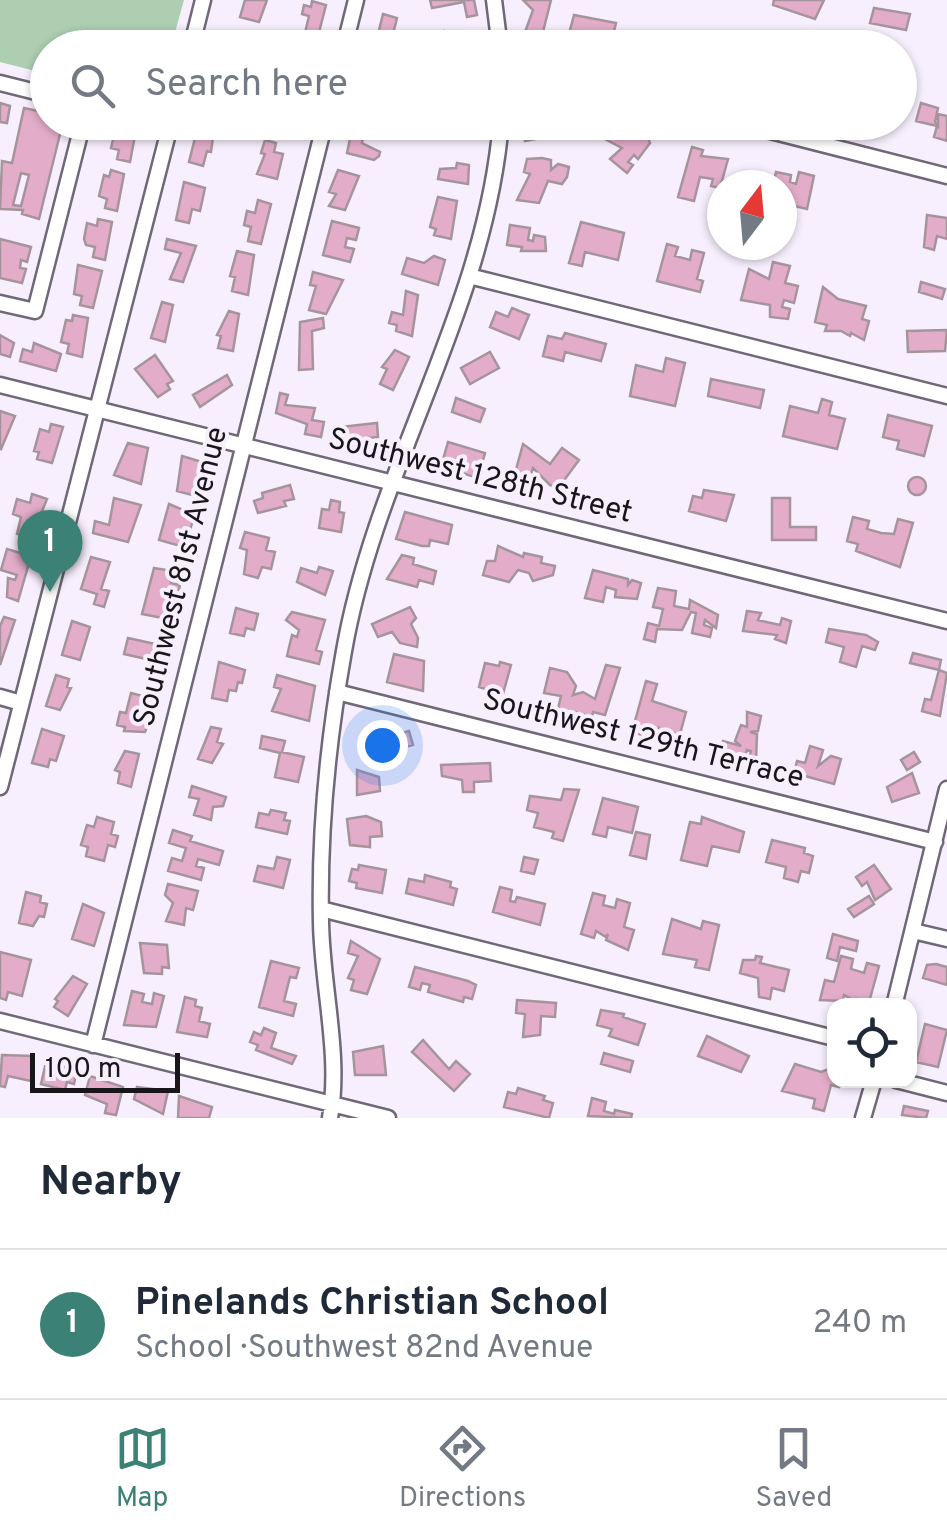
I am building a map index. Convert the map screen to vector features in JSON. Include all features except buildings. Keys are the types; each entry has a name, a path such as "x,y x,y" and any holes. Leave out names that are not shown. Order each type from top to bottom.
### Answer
{"street":[{"path":"196,30 203,0"},
{"path":"348,30 356,0"},
{"path":"494,0 498,30"},
{"path":"0,84 30,91"},
{"path":"0,303 35,312 78,140"},
{"path":"0,787 164,140"},
{"name":"Southwest 81st Avenue","path":"93,1045 320,140"},
{"path":"331,1111 336,1088 321,909 322,832 337,692 352,612 390,482 472,277 492,192 499,140"},
{"path":"806,140 947,176"},
{"path":"472,277 947,396"},
{"name":"Southwest 128th Street","path":"0,384 947,621"},
{"name":"Southwest 129th Terrace","path":"337,692 935,842"},
{"path":"0,697 21,702"},
{"path":"896,998 947,789"},
{"path":"321,909 827,1036"},
{"path":"912,931 947,939"},
{"path":"0,1021 331,1111 388,1118"},
{"path":"917,1085 947,1093"},
{"path":"862,1118 871,1088"}],"green space":[{"path":"0,0 184,0 176,30 30,30 30,70 0,62"}],"place":[{"name":"Pinelands Christian School","path":"50,592"}]}
